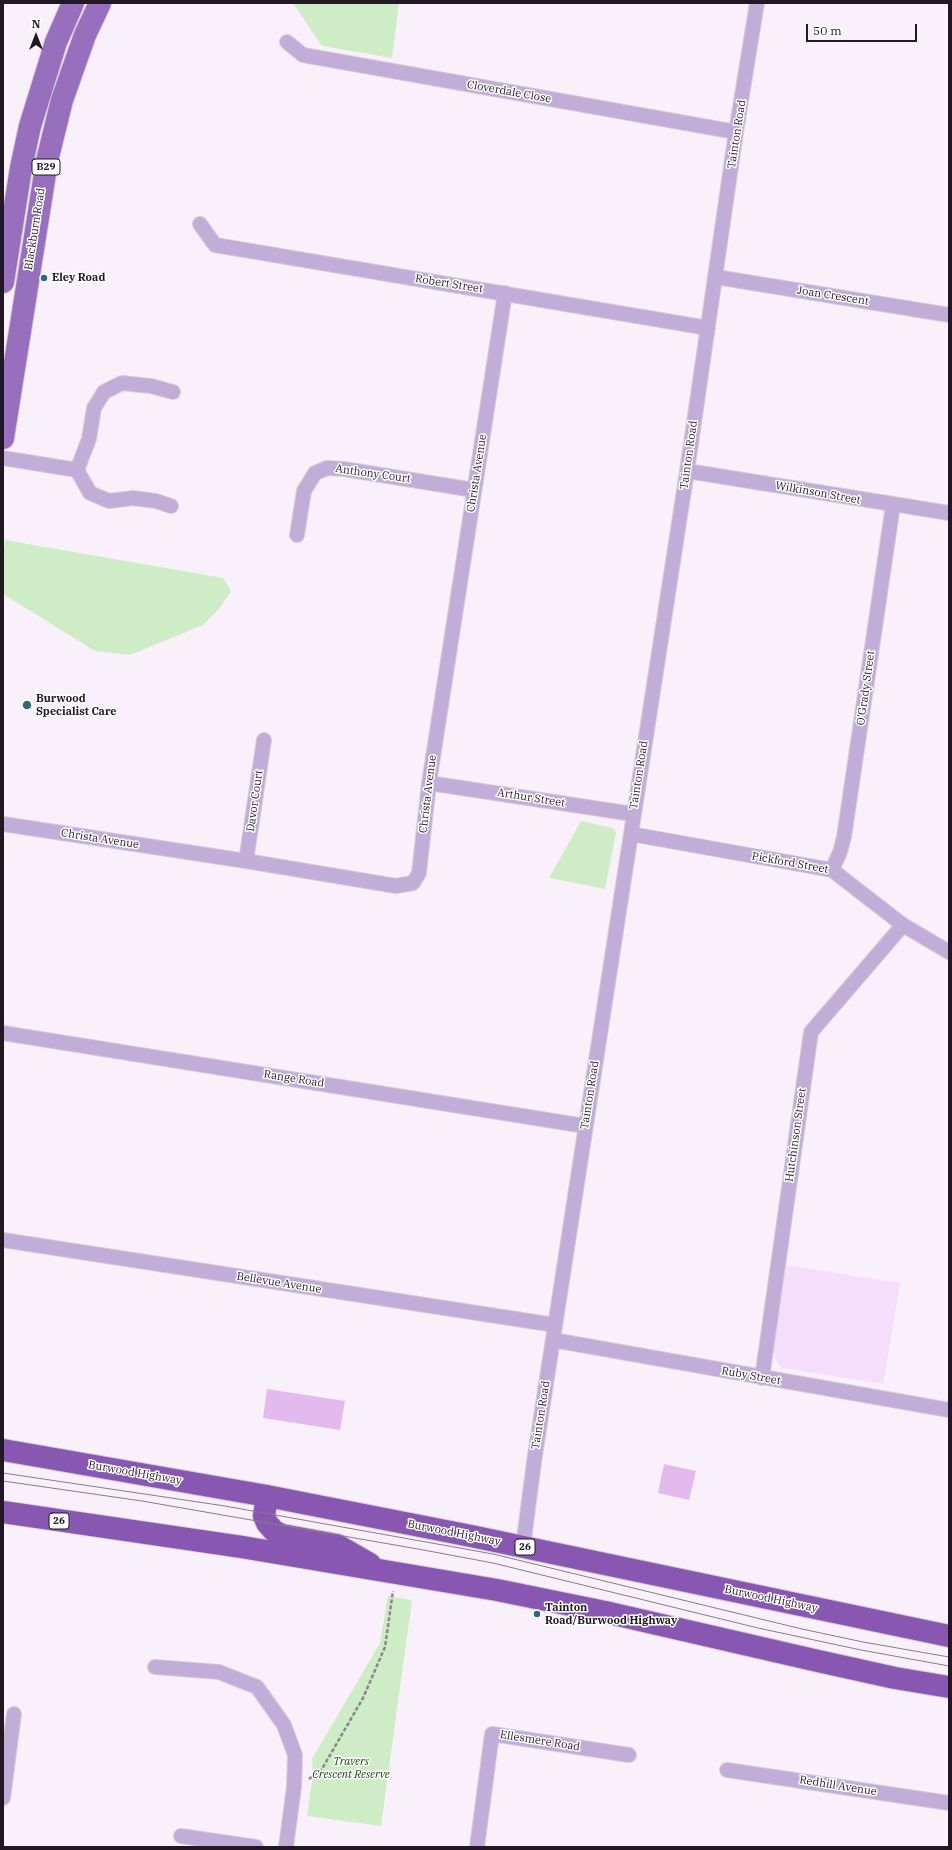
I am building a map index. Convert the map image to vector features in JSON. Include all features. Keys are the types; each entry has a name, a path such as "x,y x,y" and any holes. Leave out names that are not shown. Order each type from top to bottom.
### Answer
{"highway":[{"name":"Burwood Highway","path":"3,1450 267,1496 523,1547 949,1636"},
{"path":"267,1496 264,1516 267,1523 274,1531 282,1535 337,1545 388,1579"},
{"name":"26","path":"3,1512 242,1547 388,1579 546,1599 825,1663 949,1687"}],"main road":[{"name":"Blackburn Road","path":"3,282 21,168 30,126 54,49 73,3"},
{"name":"Blackburn Road","path":"3,438 11,337 53,134 62,100 74,65 85,35 100,3"}],"street":[{"name":"Tainton Road","path":"523,1547 534,1462 687,471 736,132 757,3"},
{"name":"Cloverdale Close","path":"287,42 302,55 736,132"},
{"name":"Robert Street","path":"200,224 215,245 708,328"},
{"name":"Joan Crescent","path":"716,277 949,315"},
{"name":"Christa Avenue","path":"3,824 246,861 396,886 412,883 419,873 429,783 504,293"},
{"path":"77,470 89,439 94,408 104,392 122,383 151,386 173,392"},
{"path":"3,458 77,470"},
{"name":"Anthony Court","path":"297,535 304,491 315,473 327,468 344,469 474,490"},
{"path":"77,470 90,493 109,501 133,498 156,501 171,506"},
{"name":"Wilkinson Street","path":"687,471 949,514"},
{"name":"O'Grady Street","path":"832,870 840,852 844,837 893,505"},
{"name":"Davor Court","path":"246,861 264,740"},
{"name":"Arthur Street","path":"429,783 633,814"},
{"name":"Pickford Street","path":"631,834 832,870 903,925 949,952"},
{"name":"Hutchinson Street","path":"762,1378 811,1032 903,925"},
{"name":"Range Road","path":"3,1033 585,1126"},
{"name":"Bellevue Avenue","path":"3,1240 555,1325"},
{"name":"Ruby Street","path":"553,1340 949,1410"},
{"path":"155,1667 219,1672 258,1687 284,1725 296,1755 294,1787 286,1847"},
{"path":"3,1798 14,1714"},
{"name":"Ellesmere Road","path":"477,1847 492,1734 629,1755"},
{"name":"Redhill Avenue","path":"727,1770 949,1803"},
{"path":"181,1836 256,1847"}],"path":[{"path":"294,1787 322,1769 363,1698 385,1647 388,1579"}],"shaded area":[{"path":"785,1265 900,1283 883,1384 782,1368 777,1363 773,1348"}],"green space":[{"path":"293,3 399,3 392,58 322,46"},
{"path":"5,540 223,578 231,591 220,608 203,625 130,655 95,651 3,594 3,555"},
{"path":"581,821 613,828 616,833 605,889 549,878"},
{"name":"Travers Crescent Reserve","path":"388,1596 412,1600 381,1826 307,1816 313,1774 312,1759 380,1643"}],"building":[{"path":"267,1389 345,1401 340,1430 263,1418"},
{"path":"664,1464 696,1471 689,1500 658,1493"}],"tram line":[{"path":"3,1473 225,1506 493,1554 802,1629 863,1642 949,1657"},
{"path":"3,1481 142,1501 493,1563 758,1628 861,1650 949,1666"}],"place":[{"name":"Eley Road","path":"44,278"},
{"name":"Burwood Specialist Care","path":"27,705"},
{"name":"Tainton Road/Burwood Highway","path":"537,1614"}]}
